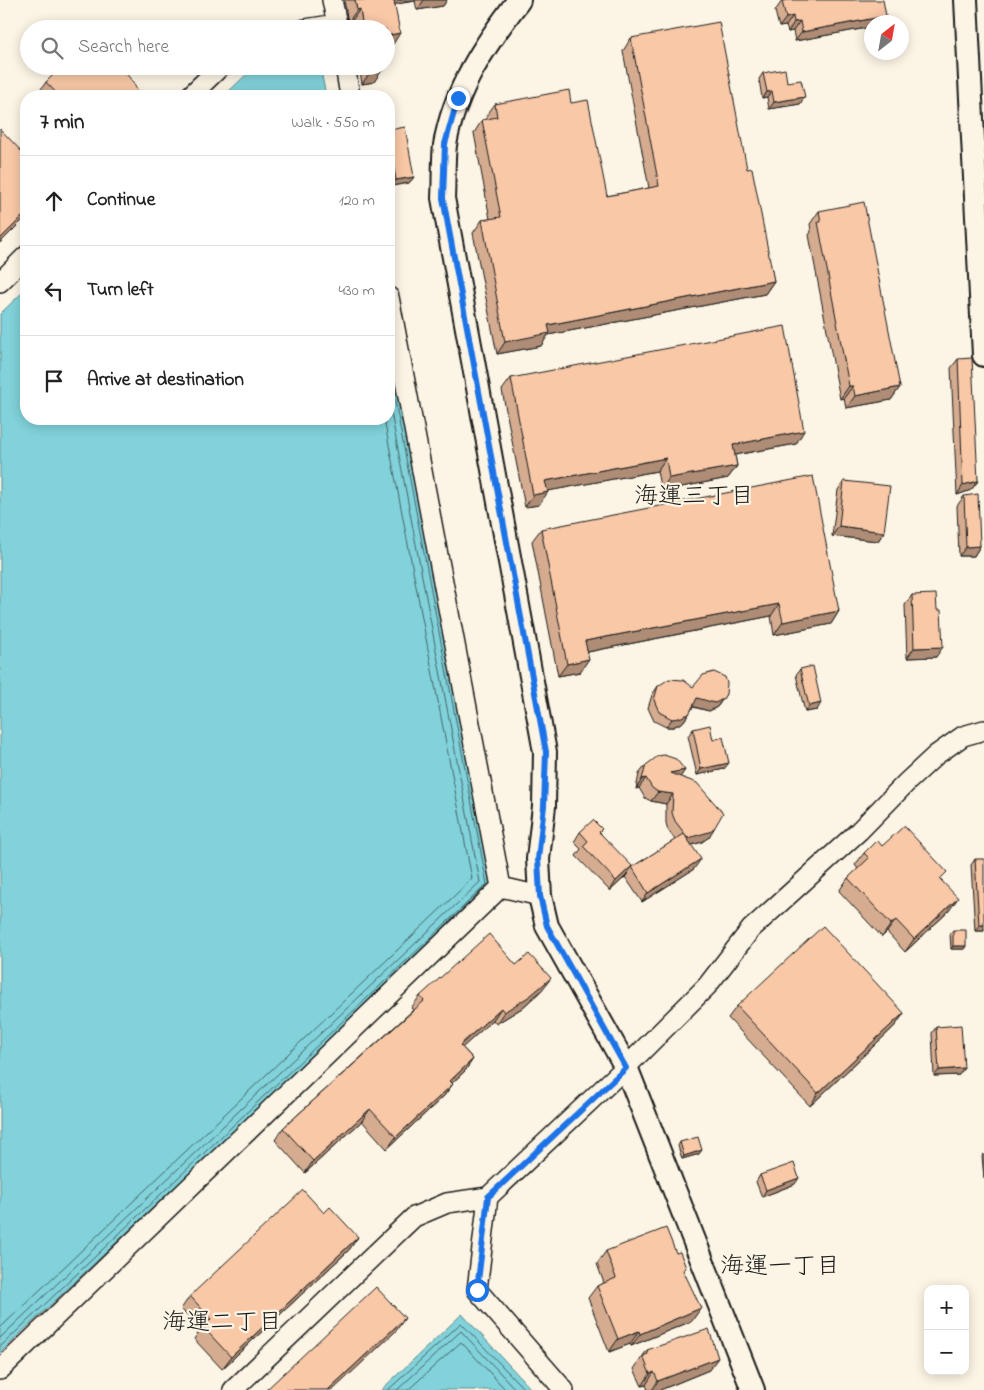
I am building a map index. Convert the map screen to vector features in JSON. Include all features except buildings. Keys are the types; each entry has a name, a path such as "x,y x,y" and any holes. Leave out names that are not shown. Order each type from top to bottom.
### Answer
{"street":[{"path":"332,0 336,20"},
{"path":"519,0 485,44 458,98 445,144 443,198 546,752 544,806 538,859 540,896 547,926 626,1068 753,1390"},
{"path":"966,0 984,355"},
{"path":"196,90 212,75"},
{"path":"346,75 349,90"},
{"path":"0,282 20,262"},
{"path":"395,328 502,887"},
{"path":"233,1390 414,1217 447,1203 488,1197 626,1068 707,986 752,929 859,831 907,782 936,755 963,736 984,730"},
{"path":"502,887 540,896"},
{"path":"0,1370 502,887"},
{"path":"488,1197 477,1290 564,1390"}],"water":[{"path":"246,75 322,75 325,90 230,90"},
{"path":"20,295 20,425 395,425 395,374 493,885 0,1353 0,314"},
{"path":"462,1314 532,1390 381,1390"}],"district":[{"name":"海運三丁目","path":"694,495"},
{"name":"海運一丁目","path":"780,1265"},
{"name":"海運二丁目","path":"222,1321"}],"route":[{"path":"458,98 445,144 443,198 546,752 544,806 538,859 540,896 547,926 626,1068 488,1197 477,1290"}]}
